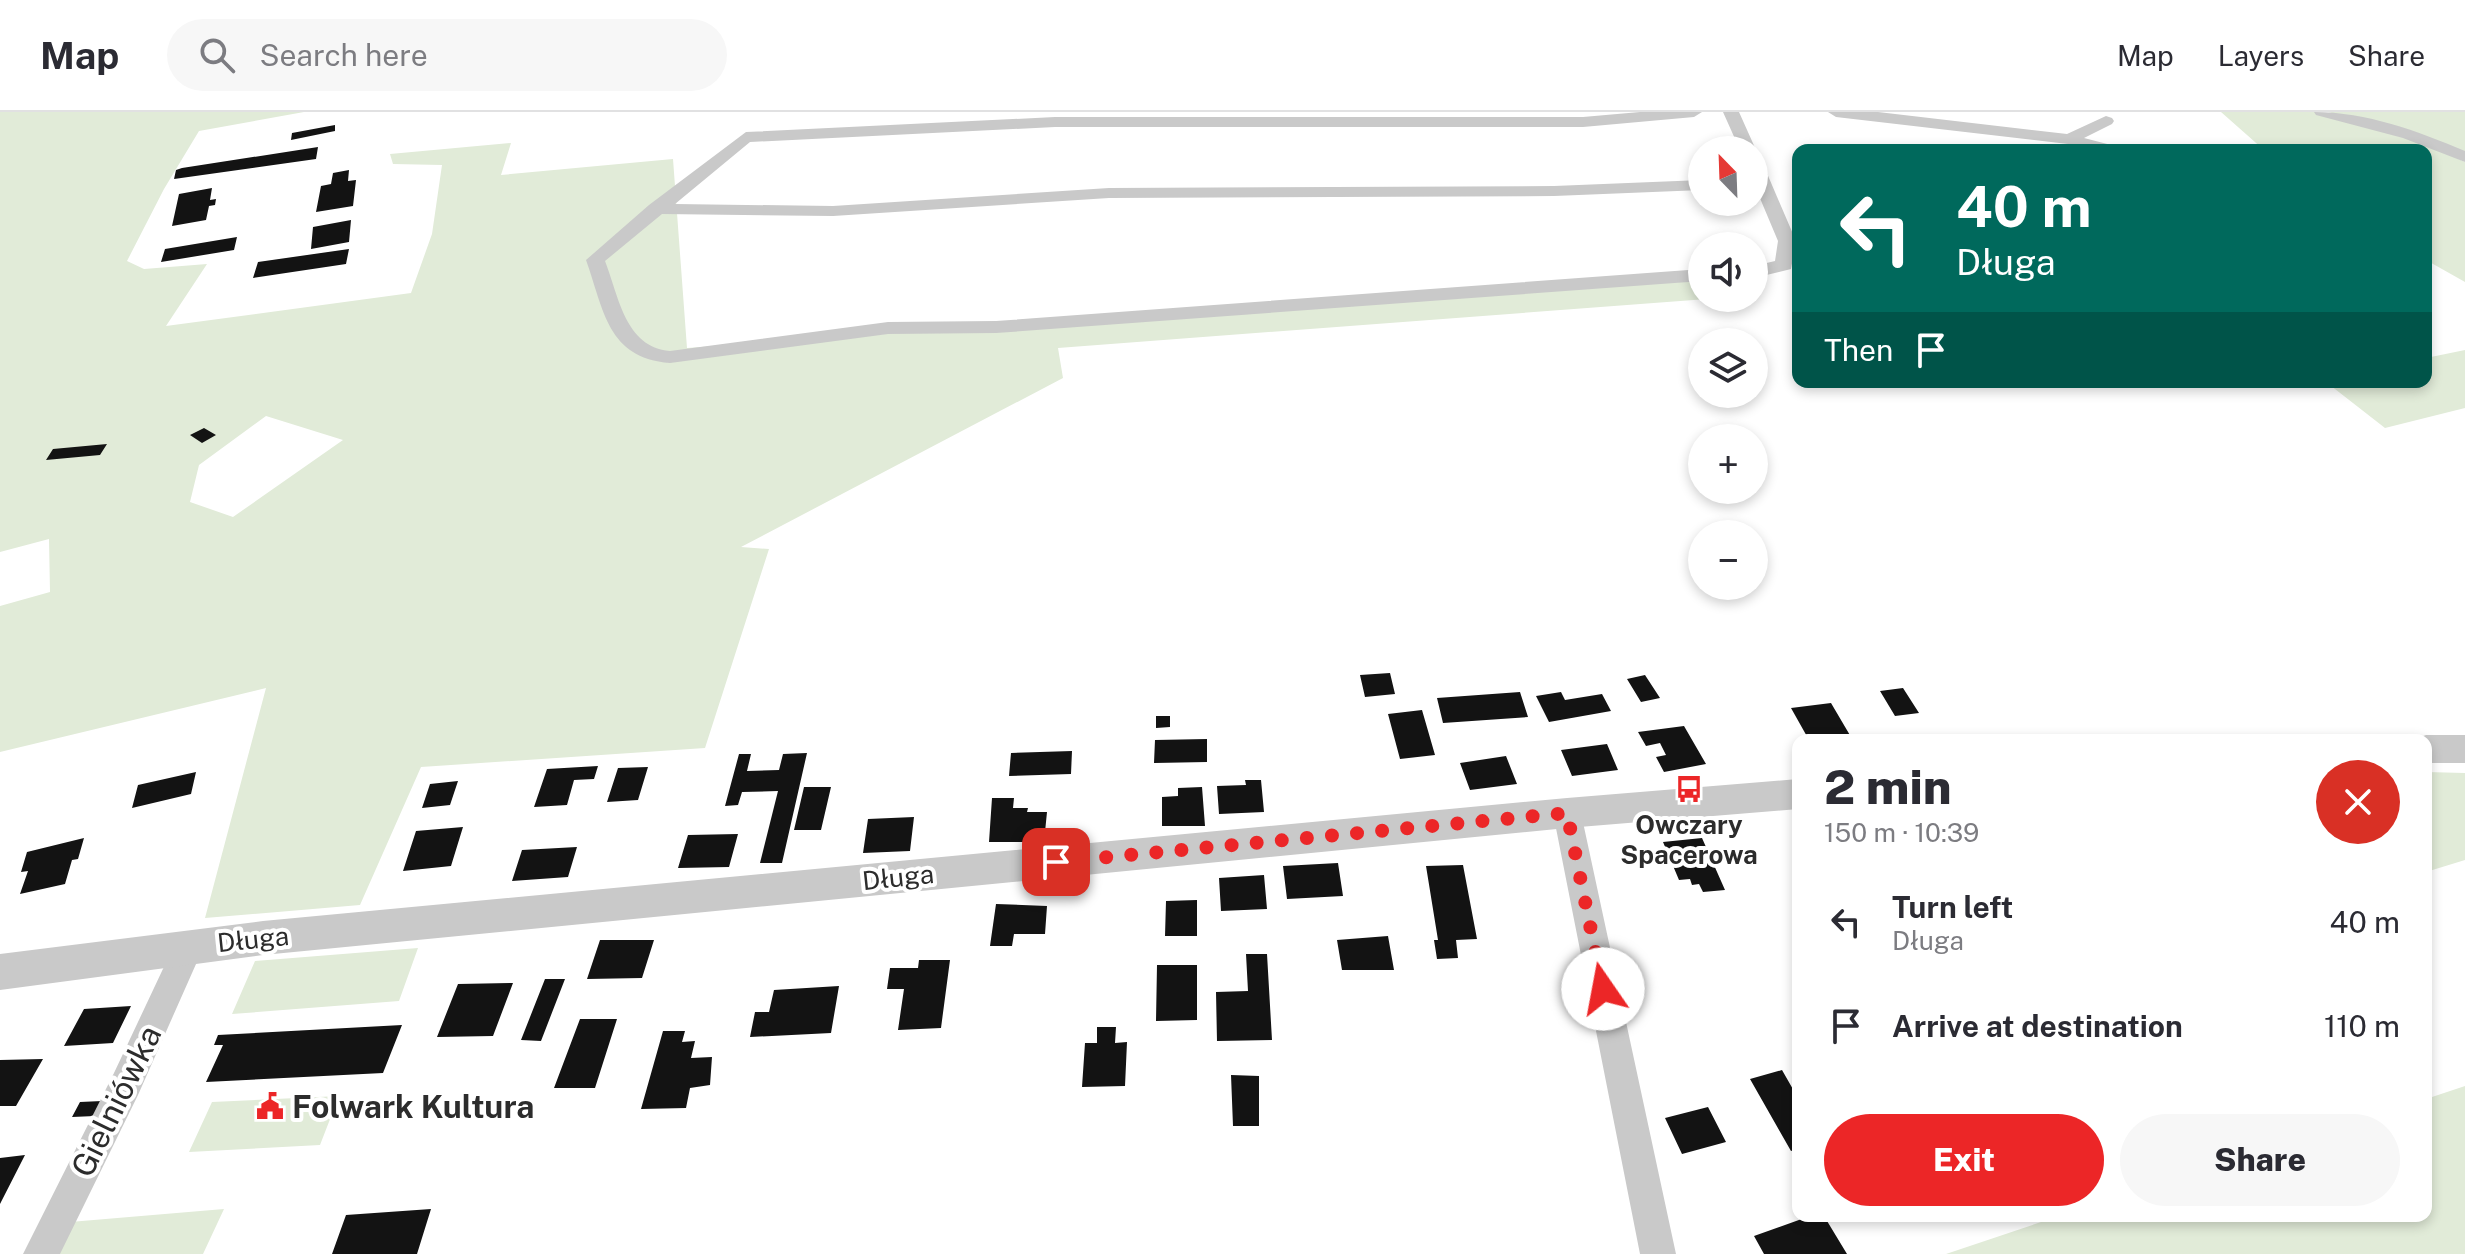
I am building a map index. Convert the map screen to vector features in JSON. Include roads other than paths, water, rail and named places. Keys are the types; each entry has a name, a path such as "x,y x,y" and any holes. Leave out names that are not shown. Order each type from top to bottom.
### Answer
{"street":[{"path":"1688,276 996,327 888,328 670,357 651,355 635,348 624,334 595,260 746,137 957,119 1055,122 1583,122 1694,112"},
{"path":"1731,112 1742,136"},
{"path":"1836,112 2069,139 2087,144"},
{"path":"2322,112 2409,134 2465,157"},
{"path":"2069,139 2106,121"},
{"path":"655,209 833,211 1109,193 1554,191 1688,186"},
{"path":"1768,202 1787,241 1784,265 1768,269"},
{"path":"2432,749 2465,749"},
{"name":"Długa","path":"0,972 189,946 1567,813 1792,794"},
{"path":"1567,813 1658,1254"},
{"name":"Gielniówka","path":"41,1254 126,1084 189,946"}],"place":[{"name":"Owczary Spacerowa","path":"1689,789"},
{"name":"Folwark Kultura","path":"270,1106"}]}
